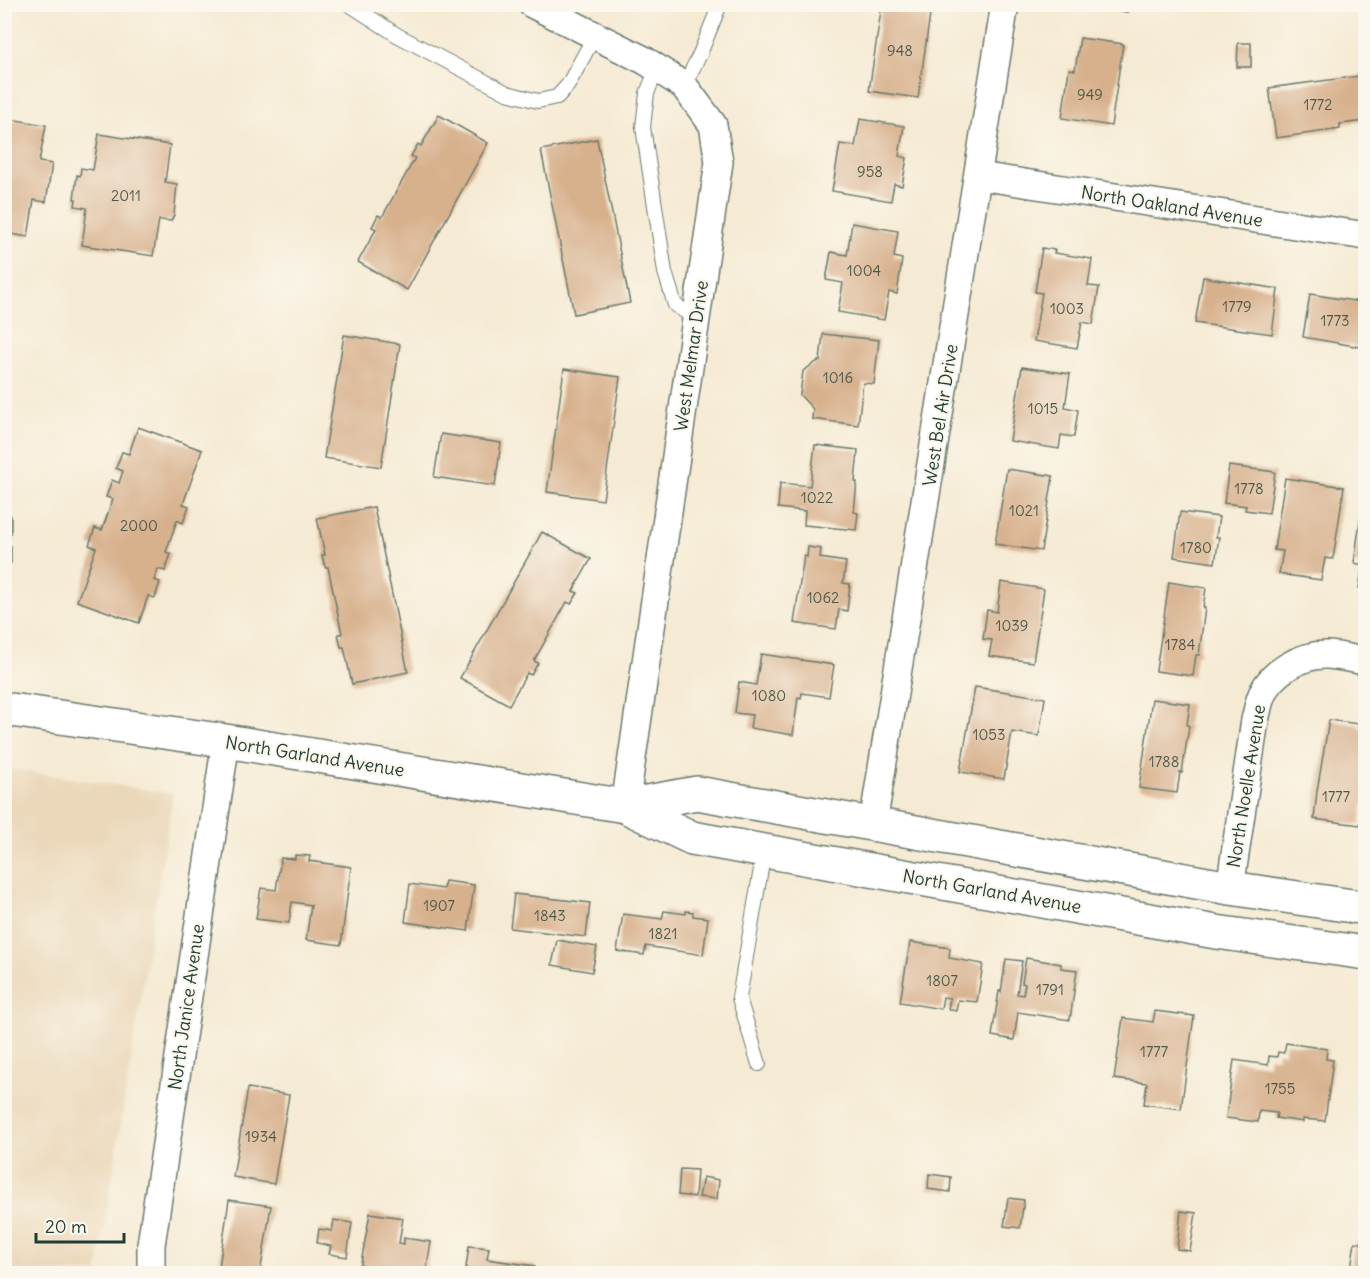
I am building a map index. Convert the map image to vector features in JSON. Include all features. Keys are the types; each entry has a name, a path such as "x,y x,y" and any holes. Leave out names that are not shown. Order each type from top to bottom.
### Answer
{"main road":[{"name":"North Garland Avenue","path":"4,709 226,741 625,806 692,838 1216,932 1365,952"},
{"name":"North Garland Avenue","path":"625,806 697,794 1230,888 1365,908"}],"street":[{"name":"West Melmar Drive","path":"532,4 646,61 684,86 713,125 719,162 625,806"},
{"name":"West Bel Air Drive","path":"873,824 1005,4"},
{"name":"North Oakland Avenue","path":"979,176 1365,236"},
{"name":"North Noelle Avenue","path":"1230,888 1255,720 1261,696 1273,678 1288,666 1309,658 1327,655 1365,661"},
{"name":"North Janice Avenue","path":"151,1274 151,1245 226,741"}],"lane":[{"path":"349,4 397,35 507,93 538,101 557,97 568,85 595,36"},
{"path":"684,86 720,4"},
{"path":"657,69 647,93 643,127 665,272 675,305 697,319"},
{"path":"759,1064 739,998 764,851"}],"shaded area":[{"path":"4,768 173,794 97,1273 5,1273"}],"building":[{"path":"882,4 907,4 931,8 918,98 869,91"},
{"path":"1087,4 1128,4 1127,12"},
{"path":"1080,38 1123,44 1111,126 1062,118 1069,69 1075,70"},
{"path":"1238,43 1251,43 1251,67 1237,67"},
{"path":"1366,75 1366,121 1340,124 1340,129 1276,138 1269,88"},
{"path":"439,115 488,143 407,290 358,262 376,229 372,227 378,215 382,217 415,158 411,156 418,144 421,146"},
{"path":"4,118 46,125 39,162 52,164 46,202 34,200 28,237 4,233"},
{"path":"860,119 904,126 899,156 907,158 902,186 894,184 891,201 832,191 840,144 855,146"},
{"path":"99,134 170,145 165,182 177,184 174,215 171,221 159,220 153,256 82,245 87,208 75,206 77,175 80,176 81,168 93,170"},
{"path":"597,139 630,303 574,314 541,150"},
{"path":"852,223 898,231 894,257 902,259 897,294 889,292 884,320 838,312 843,283 826,280 831,252 847,255"},
{"path":"1042,248 1055,250 1054,253 1092,259 1088,286 1099,287 1093,324 1082,322 1077,348 1034,341 1042,293 1035,292"},
{"path":"1203,277 1278,289 1272,334 1195,323"},
{"path":"1310,294 1366,303 1366,348 1303,337"},
{"path":"823,334 879,340 874,384 863,383 858,425 812,419 813,409 800,395 803,371 820,361"},
{"path":"344,335 400,344 381,467 324,458"},
{"path":"1022,367 1070,374 1065,407 1078,410 1074,437 1061,435 1059,449 1010,441"},
{"path":"564,369 620,377 603,500 547,492"},
{"path":"138,427 202,450 183,504 189,506 183,523 177,520 166,552 171,554 165,571 158,569 154,580 160,582 155,598 148,596 139,623 77,601 96,548 89,545 95,528 102,530 113,499 106,497 112,480 119,483 123,471 116,468 122,452 129,454"},
{"path":"441,434 501,443 495,486 434,477"},
{"path":"815,445 858,450 854,512 858,513 856,530 804,525 805,511 778,508 780,483 810,486"},
{"path":"4,466 10,466 10,483 4,483"},
{"path":"1229,466 1275,472 1269,513 1245,510 1246,506 1224,503"},
{"path":"1007,469 1053,476 1041,551 995,544"},
{"path":"1285,478 1344,487 1333,559 1325,558 1321,580 1279,574 1283,551 1274,550"},
{"path":"1364,493 1366,493 1366,589 1359,588 1363,565 1354,563"},
{"path":"374,507 408,672 352,684 344,647 341,647 338,634 342,634 328,567 325,567 322,555 325,555 317,518"},
{"path":"1180,512 1219,517 1215,563 1174,557"},
{"path":"4,516 11,516 11,533 4,533"},
{"path":"542,532 591,559 573,591 578,593 571,604 567,602 534,661 538,663 531,675 527,673 509,705 460,678"},
{"path":"4,546 11,546 11,563 4,563"},
{"path":"808,547 821,549 820,558 846,562 843,583 850,584 847,611 839,609 836,629 794,623 804,556 807,557"},
{"path":"1001,582 1044,589 1033,662 989,656 992,640 983,639 987,610 997,612"},
{"path":"1169,582 1206,588 1199,655 1196,655 1193,676 1156,671"},
{"path":"761,654 834,665 829,697 802,693 801,698 798,697 793,735 750,728 752,715 735,713 739,682 756,685"},
{"path":"975,687 1045,698 1039,736 1012,732 1004,779 960,772"},
{"path":"1152,699 1190,704 1187,725 1189,726 1177,793 1139,788"},
{"path":"1329,720 1359,724 1358,727 1366,728 1366,787 1360,825 1314,819"},
{"path":"295,855 310,856 309,861 351,867 341,945 306,940 311,905 292,902 289,923 256,919 261,888 276,890 281,858 295,859"},
{"path":"445,881 474,885 468,931 405,922 410,884 443,889"},
{"path":"514,894 590,903 586,937 510,928"},
{"path":"664,911 686,914 686,911 693,912 693,916 708,918 703,955 646,946 644,955 617,951 623,914 662,919"},
{"path":"557,940 597,947 592,972 552,965"},
{"path":"910,942 950,948 949,958 983,964 977,1002 958,1000 956,1011 948,1009 950,998 943,997 941,1009 900,1002"},
{"path":"1026,958 1061,964 1061,968 1077,970 1070,1020 1018,1012 1014,1040 992,1036 1006,959 1022,961 1017,994 1023,995 1025,984 1022,983"},
{"path":"1155,1011 1194,1016 1181,1109 1144,1104 1147,1083 1114,1079 1123,1018 1153,1022"},
{"path":"1286,1043 1327,1049 1326,1059 1333,1060 1325,1121 1303,1119 1303,1122 1276,1118 1277,1113 1259,1111 1258,1122 1226,1118 1234,1060 1268,1065 1269,1056 1277,1057 1278,1052 1284,1053"},
{"path":"248,1088 289,1095 274,1184 233,1177"},
{"path":"680,1169 697,1170 695,1197 678,1195"},
{"path":"929,1174 951,1177 950,1192 928,1189"},
{"path":"703,1177 719,1180 717,1199 699,1197"},
{"path":"1008,1198 1024,1200 1020,1228 1004,1226"},
{"path":"229,1200 271,1206 260,1274 218,1274"},
{"path":"1181,1211 1196,1213 1190,1251 1177,1249"},
{"path":"370,1213 403,1218 399,1243 404,1244 404,1238 431,1242 426,1274 359,1274"},
{"path":"334,1220 352,1223 347,1257 329,1254 331,1246 317,1243 319,1229 332,1231"},
{"path":"1355,1242 1366,1244 1366,1274 1350,1274"},
{"path":"469,1246 489,1248 487,1259 535,1266 534,1274 465,1274"}]}
